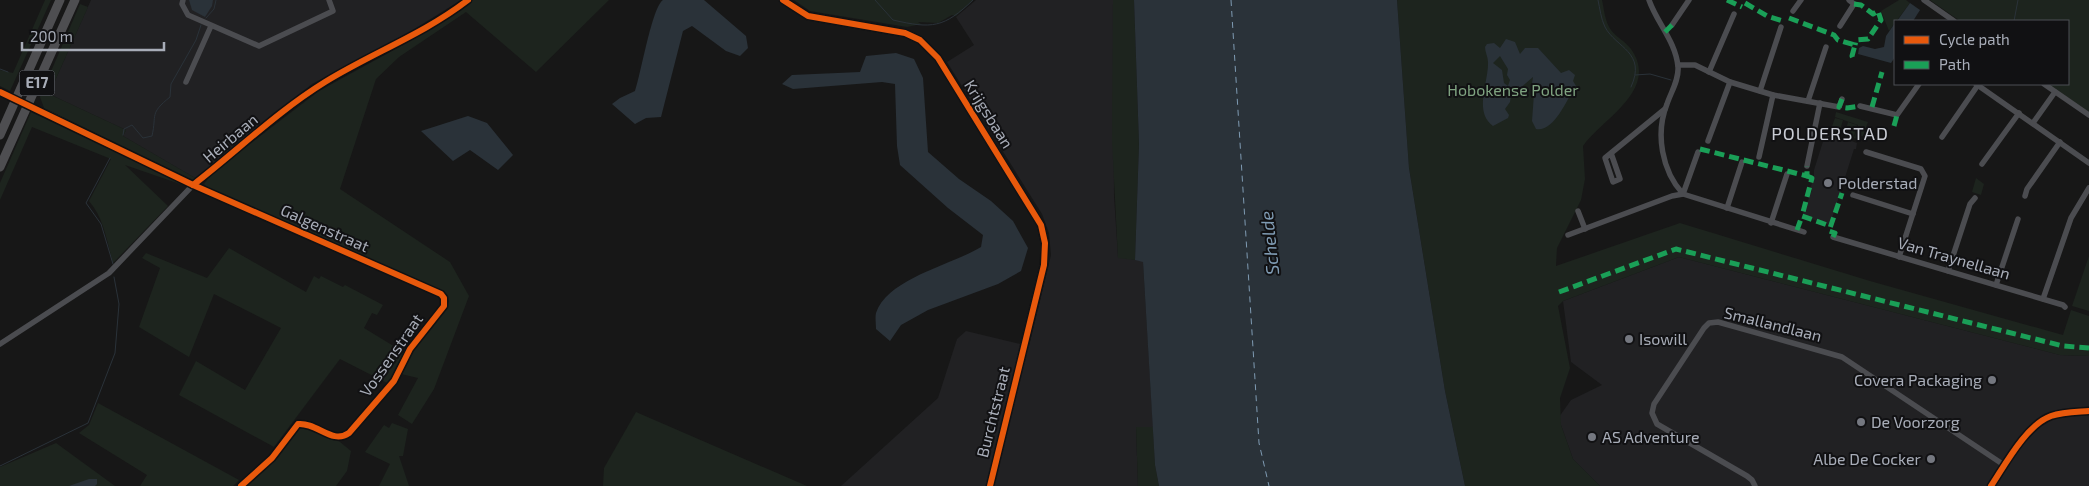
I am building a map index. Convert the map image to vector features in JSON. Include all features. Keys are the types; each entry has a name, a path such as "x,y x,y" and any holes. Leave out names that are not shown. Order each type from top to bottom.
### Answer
{"highway":[{"name":"E17","path":"0,135 60,0"},
{"name":"E17","path":"0,167 75,0"}],"main road":[{"name":"Krijgsbaan","path":"783,0 808,16 905,32 920,40 938,58 1041,225 1046,254 1024,345"},
{"name":"Burchtstraat","path":"990,486 1024,345"}],"street":[{"path":"183,0 182,4 188,15 254,45 262,45 333,10 329,0"},
{"name":"Heirbaan","path":"193,186 266,125 325,81 417,34 468,0"},
{"path":"1649,0 1674,50 1678,65 1676,82 1665,108 1662,128 1666,168 1673,183 1683,194"},
{"path":"1672,25 1689,0"},
{"path":"1793,11 1801,0"},
{"path":"1840,26 1854,4 1849,0"},
{"path":"1924,0 1953,20"},
{"path":"1710,72 1734,14"},
{"path":"186,82 211,26"},
{"path":"1760,91 1780,27"},
{"path":"1808,101 1826,47"},
{"path":"1678,65 1693,64 1730,82 1773,95 1839,107 1842,99"},
{"path":"1708,141 1730,82"},
{"path":"1860,106 1898,114 1918,85"},
{"path":"1942,137 1976,85"},
{"path":"1978,85 2089,163"},
{"path":"2045,85 2089,116"},
{"path":"0,92 51,115 193,186 109,273 0,344"},
{"path":"2033,123 2055,92"},
{"path":"1759,157 1773,95"},
{"path":"1807,166 1820,103"},
{"path":"1611,153 1665,108"},
{"path":"1982,164 2019,114"},
{"path":"1651,121 1662,128"},
{"path":"2025,196 2027,189 2060,142"},
{"path":"1683,194 1698,152"},
{"path":"1866,152 1922,169 1926,176 1899,257"},
{"path":"1727,208 1742,162"},
{"path":"1771,222 1787,174"},
{"name":"Galgenstraat","path":"193,186 441,294 444,298"},
{"path":"2044,299 2071,218 2089,188"},
{"path":"1568,235 1672,196 1683,194 1804,232"},
{"path":"1853,195 1913,214"},
{"path":"1948,271 1970,204 1975,198"},
{"path":"1578,211 1585,229"},
{"path":"1996,285 2018,219"},
{"name":"Van Traynellaan","path":"1833,237 2063,304 2065,308"},
{"name":"Vossenstraat","path":"241,486 272,458 298,424 309,424 335,437 343,437 349,432 394,381 410,349 444,306 444,298"},
{"name":"Smallandlaan","path":"1755,486 1748,476 1657,424 1654,419 1654,404 1704,328 1709,324 1718,322 1842,357 2004,465"},
{"path":"1991,486 2029,432 2044,420 2062,414 2089,412"}],"shaded area":[{"path":"91,0 461,0 408,33 312,84 195,178 123,136 126,130 49,94"},
{"path":"976,0 1113,0 1114,196 1118,257 1143,261 1153,427 1136,427 1138,486 841,486 938,398 957,339 966,331 1029,346 1051,255 1049,233 1042,214 947,62 974,45 956,17"},
{"name":"Polderstad","path":"1826,132 1857,143 1830,225 1802,216 1812,190 1810,189 1814,170"},
{"path":"1679,257 2060,355 2089,356 2089,486 1600,486 1573,459 1559,417 1571,400 1602,385 1571,362 1563,301"}],"green space":[{"path":"45,0 51,0 10,91 0,86 0,70 13,73"},
{"path":"472,0 609,0 536,72 466,12 399,57 376,79 340,189 450,262 469,296 434,389 412,424 398,415 418,378 401,374 409,356 447,306 449,301 444,293 211,191 204,184 213,172 319,91 412,40"},
{"path":"794,0 973,0 956,16 952,15 938,23 918,22 921,24 907,27 810,11"},
{"path":"1113,0 1134,0 1139,144 1135,260 1118,258 1112,140"},
{"name":"Hobokense Polder","path":"1397,0 1602,0 1609,27 1631,49 1638,64 1638,78 1634,91 1625,103 1583,146 1585,179 1581,200 1557,248 1556,266 1680,223 1870,281 2063,335 2071,310 2089,316 2089,356 2060,355 1679,257 1563,301 1558,306 1570,368 1560,398 1561,425 1573,459 1600,486 1465,486 1445,391 1409,168"},
{"path":"1899,0 1906,0 1910,3 1897,20 1894,20 1894,24 1889,31 1881,11"},
{"path":"1930,0 2089,0 2089,112 2049,85 2069,85 2069,20 1959,20"},
{"path":"80,4 88,7 49,94 126,130 123,136 195,178 193,180 44,108 40,97"},
{"path":"31,112 184,183 183,185 125,165 168,206 113,263 102,223 89,201 111,159 32,127 0,200 0,183"},
{"path":"1836,112 1868,122 1863,136 1860,136 1858,139 1854,138 1858,125 1835,117"},
{"path":"1835,118 1843,120 1839,134 1830,132"},
{"path":"1848,122 1857,125 1853,139 1844,136"},
{"path":"1976,178 1984,184 1981,195 1972,192"},
{"path":"229,248 306,292 314,276 319,279 321,276 343,287 345,285 383,305 377,315 372,313 364,328 405,353 389,384 340,359 274,447 179,395 196,361 245,390 281,328 214,294 189,357 139,327 160,268 142,258 146,253 207,278"},
{"path":"2089,256 2089,311 2072,306"},
{"path":"98,403 239,480 233,486 140,486 147,475 79,433 89,425"},
{"path":"636,412 807,486 603,486 604,468"},
{"path":"392,423 408,429 403,456 399,456 409,486 379,486 390,464 365,452 384,425 389,428"},
{"path":"303,425 340,442 351,451 347,471 336,486 246,486 266,469 296,430"},
{"path":"1136,427 1153,427 1155,465 1159,486 1138,486"},
{"path":"56,443 115,486 0,486 0,467"}],"water":[{"path":"189,0 213,0 212,6 205,17 192,10"},
{"path":"663,0 704,0 746,36 748,48 740,56 726,51 692,26 683,31 661,117 646,118 635,124 612,104 635,91 651,27 659,5"},
{"name":"Schelde","path":"1134,0 1397,0 1409,168 1445,391 1465,486 1159,486 1155,465 1143,262 1135,260 1139,144"},
{"path":"1910,3 1920,10 1914,20 1898,20"},
{"path":"1894,24 1894,58 1891,63 1858,54 1859,48 1863,46 1875,49 1884,47 1886,36"},
{"path":"1506,39 1515,42 1520,54 1525,48 1538,48 1561,73 1569,70 1575,75 1573,81 1576,86 1559,115 1548,126 1536,129 1532,121 1534,94 1531,90 1533,77 1511,96 1510,102 1505,109 1509,115 1508,118 1493,126 1487,120 1483,105 1488,70 1485,47 1487,44 1494,43 1500,48","holes":["1500,56 1508,69 1507,75 1510,80 1508,86 1504,83 1502,70 1493,63"]},
{"path":"896,53 914,59 923,78 928,152 959,179 991,201 1013,221 1028,248 1021,271 998,284 928,310 901,325 890,341 876,329 876,313 883,301 893,290 907,281 981,247 983,235 948,208 900,165 897,146 895,84 882,82 793,89 782,84 792,75 860,72 866,56"},
{"path":"468,116 487,123 513,155 498,170 470,150 453,161 421,131"},
{"path":"89,479 97,479 97,484 95,486 69,486"}],"waterway":[{"path":"206,18 214,9 216,0"},
{"path":"875,0 893,20 918,25 937,24 945,21 973,0"},
{"path":"1598,0 1605,27 1633,58 1635,75 1631,87"},
{"path":"2014,20 2018,0"},
{"path":"123,135 124,129 132,125 143,138 152,136 156,111 170,97 171,84 196,40 201,25"},
{"path":"0,69 8,72"},
{"path":"1635,75 1650,74 1671,80"},
{"path":"110,158 86,203 101,224 113,264"},
{"path":"0,466 88,423 115,353 119,304 114,277"}],"ferry route":[{"path":"1231,0 1259,443 1269,486"}],"marked path":[{"path":"1727,0 1742,7"},
{"path":"1745,3 1767,16 1783,21"},
{"path":"1854,4 1861,5 1873,14 1878,11 1881,20 1868,39 1856,40 1855,45"},
{"path":"1789,18 1834,35 1838,40 1855,45 1852,56 1854,61"},
{"path":"1665,32 1672,25"},
{"path":"1872,107 1882,72"},
{"path":"1842,99 1839,107 1860,106"},
{"path":"1894,126 1897,115"},
{"path":"1700,149 1807,176 1807,166"},
{"path":"1807,176 1812,178 1802,216 1830,226"},
{"path":"1833,237 1835,233 1829,231 1842,193"},
{"path":"1797,230 1802,216"},
{"path":"1559,292 1676,249 2063,346 2089,348"}],"cycle path":[{"path":"193,185 274,118 308,93 434,23 468,0"},
{"path":"783,0 808,16 905,33 920,40 938,58 1041,225 1045,243 1044,265 990,486"},
{"path":"0,92 193,185 441,294 444,298 444,306 410,349 394,381 349,433 343,436 330,435 312,426 298,424 272,458 241,486"},
{"path":"1991,486 2017,447 2033,428 2042,421 2060,414 2089,411"}],"place":[{"name":"Polderstad","path":"1828,183"},
{"name":"Isowill","path":"1629,339"},
{"name":"Covera Packaging","path":"1992,380"},
{"name":"De Voorzorg","path":"1861,422"},
{"name":"AS Adventure","path":"1592,437"},
{"name":"Albe De Cocker","path":"1931,459"}],"district":[{"name":"POLDERSTAD","path":"1830,134"}]}
